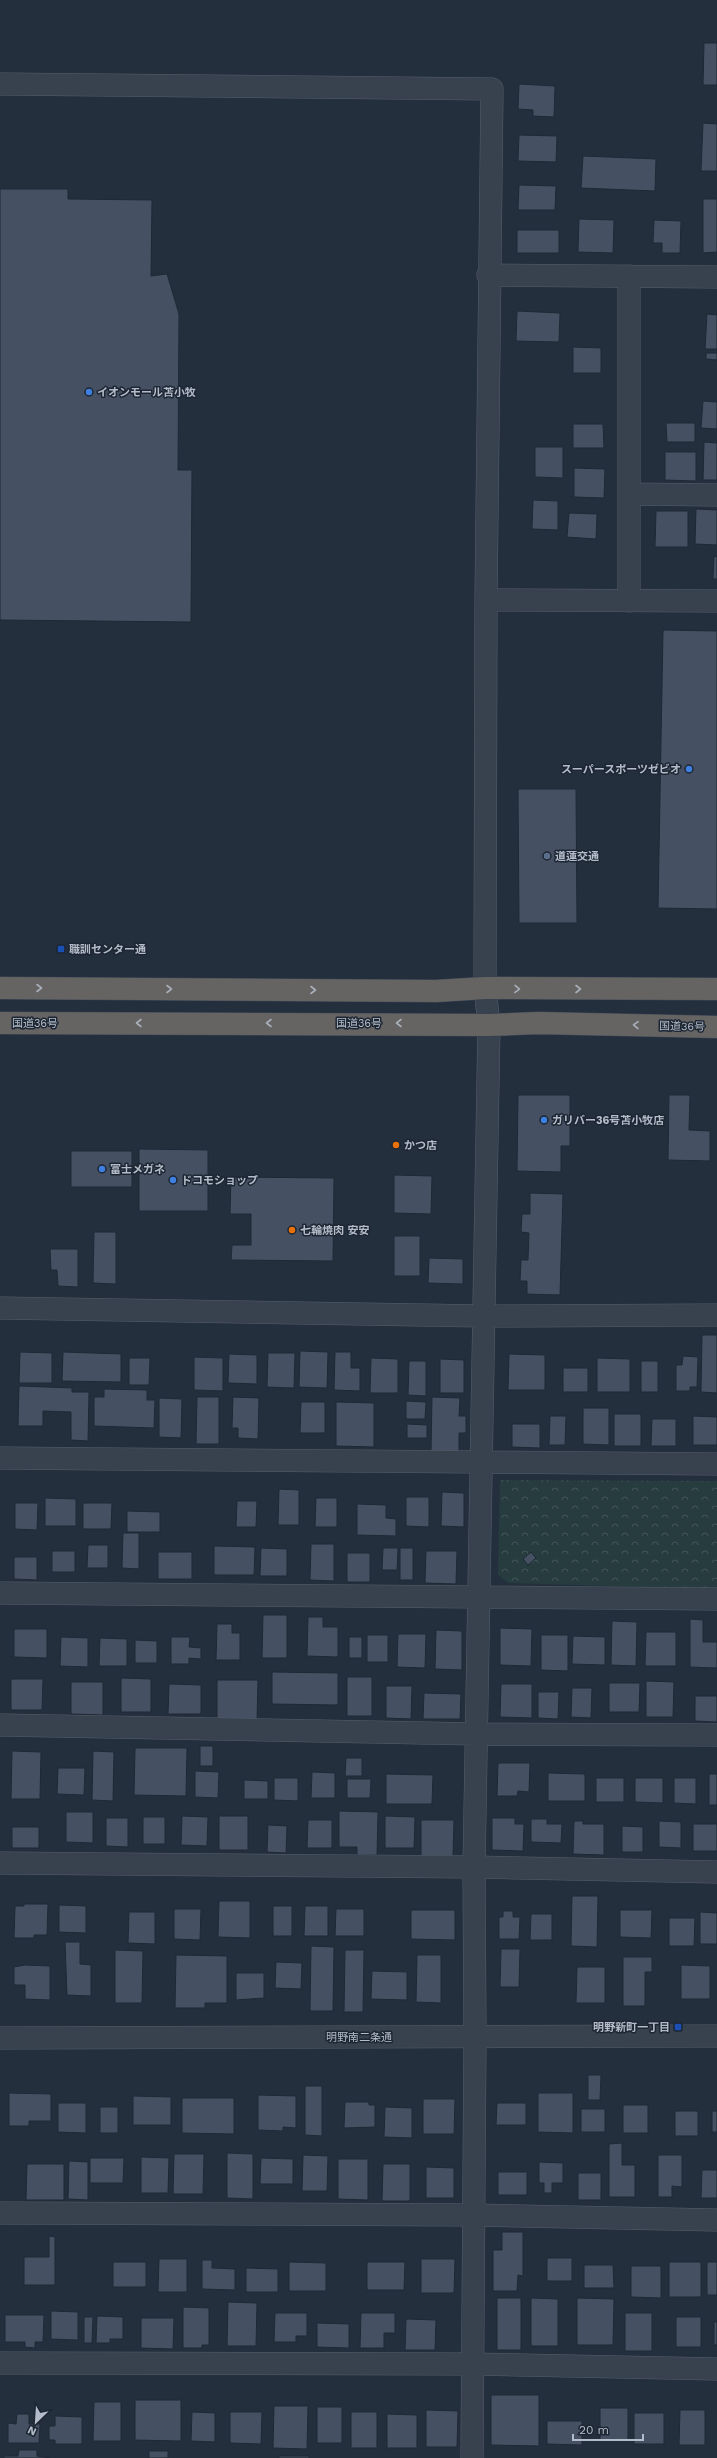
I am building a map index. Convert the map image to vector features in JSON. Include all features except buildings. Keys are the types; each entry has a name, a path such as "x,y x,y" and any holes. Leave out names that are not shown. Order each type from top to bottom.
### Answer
{"highway":[{"path":"0,988 436,991 485,988 717,989"},
{"name":"国道36号","path":"0,1023 489,1025 538,1023 717,1027"}],"street":[{"path":"0,84 492,89 488,275 486,600 485,988 489,1025 474,1868 475,2037 472,2458"},
{"path":"488,275 717,277"},
{"path":"629,276 629,600"},
{"path":"629,494 717,495"},
{"path":"486,600 717,601"},
{"path":"0,1308 483,1316 717,1315"},
{"path":"0,1458 482,1464 717,1464"},
{"path":"0,1593 478,1596 717,1600"},
{"path":"0,1725 476,1734 717,1735"},
{"path":"0,1863 717,1872"},
{"name":"明野南二条通","path":"0,2038 717,2036"},
{"path":"0,2213 474,2216 717,2220"},
{"path":"0,2363 472,2364 717,2369"}],"green space":[{"path":"500,1480 717,1481 717,1589 508,1583 498,1575"}],"place":[{"name":"イオンモール苫小牧","path":"89,392"},
{"name":"スーパースポーツゼビオ","path":"689,769"},
{"name":"道蓮交通","path":"547,856"},
{"name":"職訓センター通","path":"61,949"},
{"name":"ガリバー36号苫小牧店","path":"544,1120"},
{"name":"かつ店","path":"396,1145"},
{"name":"富士メガネ","path":"102,1169"},
{"name":"ドコモショップ","path":"173,1180"},
{"name":"七輪焼肉 安安","path":"292,1230"},
{"name":"明野新町一丁目","path":"678,2027"}]}
